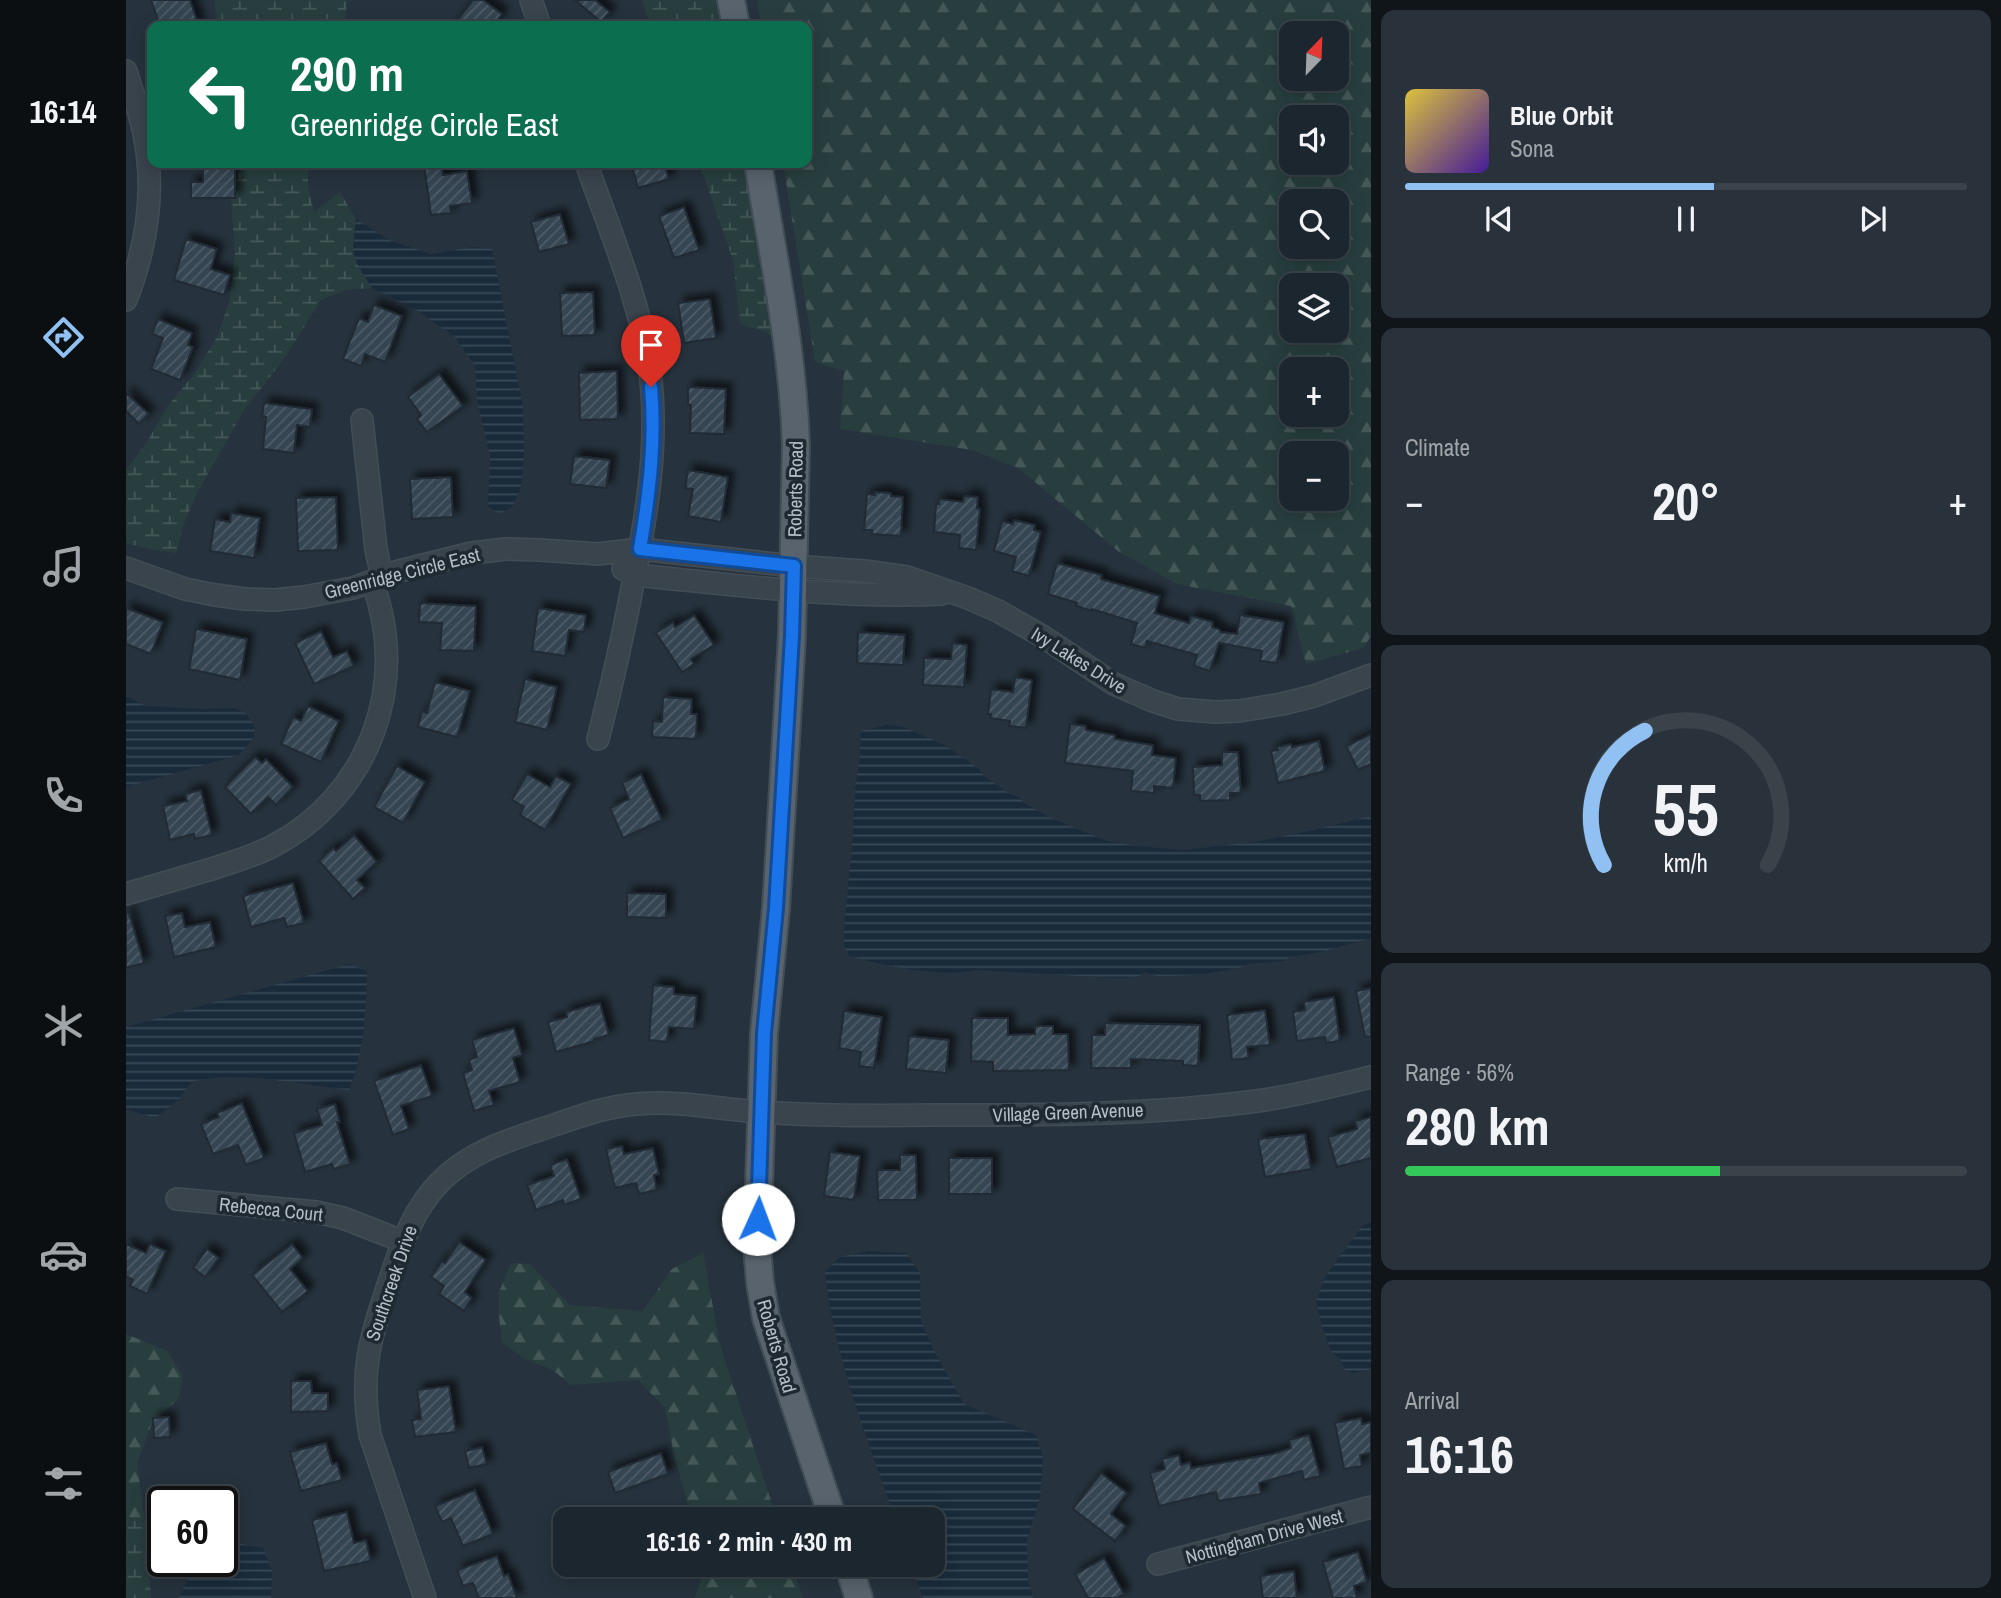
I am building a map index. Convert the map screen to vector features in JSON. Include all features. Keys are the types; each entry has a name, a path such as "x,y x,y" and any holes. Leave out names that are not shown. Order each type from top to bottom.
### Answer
{"main road":[{"path":"732,0 735,21"},
{"name":"Roberts Road","path":"759,168 780,299 795,418 793,578 776,908 764,1033 757,1246 766,1318 829,1507"},
{"path":"852,1577 859,1598"}],"street":[{"path":"531,0 538,21"},
{"path":"126,71 147,150"},
{"path":"126,300 144,246 150,192 149,168"},
{"path":"588,168 632,293 650,370 653,404 653,449 648,504 618,657 598,739"},
{"path":"126,894 247,858 273,846 320,815 345,786 359,764 370,741 384,697 387,670 362,420"},
{"name":"Greenridge Circle East","path":"126,568 185,589 244,599 275,600 353,588 398,570 472,553 506,550 598,554 640,549 793,578"},
{"name":"Greenridge Circle East","path":"598,554 635,575 793,578"},
{"name":"Ivy Lakes Drive","path":"793,578 898,595 955,593 1014,620 1114,684 1178,709 1239,711 1282,704 1314,696 1371,675"},
{"name":"Village Green Avenue","path":"761,1112 938,1115 1186,1109 1259,1100 1371,1077"},
{"name":"Southcreek Drive","path":"425,1598 377,1459 366,1410 366,1361 371,1337 402,1241 423,1202 455,1167 491,1146 594,1112 640,1103 761,1112"},
{"name":"Rebecca Court","path":"177,1199 316,1212 343,1218 402,1241"},
{"name":"Nottingham Drive West","path":"1158,1564 1371,1507"}],"green space":[{"path":"214,0 347,0 345,21 216,21"},
{"path":"642,0 724,0 727,21 649,21"},
{"path":"757,0 1371,0 1371,636 1363,648 1306,664 1291,606 1177,584 1118,551 1018,468 972,450 840,429 844,371 815,362 784,168 812,168 812,21 760,21"},
{"path":"228,168 308,168 308,185 314,212 340,192 356,219 355,256 372,288 346,290 321,300 284,359 244,410 196,495 183,526 176,553 126,543 126,470 147,442 167,407 195,373 218,335 230,298 235,252"},
{"path":"701,168 751,168 777,340 763,331 740,324 733,260"},
{"path":"703,1253 720,1345 773,1507 689,1507 674,1455 665,1408 638,1380 571,1385 553,1370 523,1358 502,1342 499,1292 511,1263 530,1264 570,1305 643,1311 672,1269"},
{"path":"126,1334 167,1351 183,1376 179,1398 152,1423 137,1463 146,1529 126,1514"},
{"path":"126,1514 146,1529 147,1577 149,1577 151,1598 126,1598"},
{"path":"702,1577 796,1577 803,1598 695,1598"}],"water":[{"path":"356,219 389,240 431,254 472,247 492,249 523,407 524,455 521,486 513,506 499,514 488,506 490,455 477,401 475,366 455,337 418,311 372,288 357,264 353,251"},
{"path":"126,696 146,706 234,708 246,713 255,727 254,737 239,755 126,787"},
{"path":"887,725 903,727 943,744 1008,793 1019,797 1025,804 1107,841 1183,850 1254,842 1371,816 1371,938 1322,952 1290,957 1284,961 1249,964 1198,975 1159,976 1146,972 1127,978 976,970 930,972 849,956 844,944 844,929 861,731"},
{"path":"349,964 367,971 361,1047 349,1090 260,1078 222,1077 193,1081 177,1101 155,1118 126,1109 126,1027"},
{"path":"1371,1222 1371,1369 1354,1373 1345,1370 1341,1360 1332,1353 1316,1301 1325,1277 1363,1225"},
{"path":"869,1251 906,1253 920,1273 921,1320 933,1349 964,1404 1036,1435 1043,1458 1040,1497 1027,1540 1028,1580 1033,1598 923,1598 915,1577 945,1577 945,1507 891,1507 853,1397 829,1304 825,1272 840,1257"},
{"path":"238,1545 263,1548 272,1571 271,1598 178,1598 189,1577 238,1577"}],"building":[{"path":"151,0 190,0 197,21 158,21"},
{"path":"473,0 483,0 502,14 497,21 457,21"},
{"path":"575,0 595,0 610,12 600,21"},
{"path":"203,168 235,168 235,198 191,198 191,182 203,182"},
{"path":"424,168 442,168 443,175 467,171 472,203 450,206 451,213 431,215"},
{"path":"632,168 666,168 669,179 638,188"},
{"path":"684,207 699,250 674,258 659,216"},
{"path":"560,214 569,244 539,252 531,222"},
{"path":"186,239 217,249 211,269 230,275 224,295 174,280"},
{"path":"593,292 595,335 562,336 560,293"},
{"path":"710,299 716,338 684,343 678,303"},
{"path":"374,305 402,316 385,362 365,354 361,366 343,359 359,318 368,322"},
{"path":"158,319 192,333 188,345 193,347 180,380 151,369 163,338 152,334"},
{"path":"617,371 618,419 580,420 579,373"},
{"path":"439,374 463,406 427,432 417,419 421,415 408,397"},
{"path":"688,387 726,389 724,434 690,433 691,405 688,405"},
{"path":"126,393 149,414 139,424 126,411"},
{"path":"264,403 312,409 310,427 297,425 294,453 263,449 266,417 262,416"},
{"path":"574,456 610,460 606,488 570,484"},
{"path":"688,470 728,477 721,522 688,516 693,489 685,488"},
{"path":"451,477 453,517 412,519 410,479"},
{"path":"875,492 903,497 901,536 872,534 872,530 864,530 867,494 875,495"},
{"path":"964,496 978,497 977,508 980,509 976,550 959,548 960,535 934,532 936,504 939,504 939,499 963,502"},
{"path":"336,497 338,550 298,551 296,498"},
{"path":"231,513 260,518 254,558 210,551 215,519 230,522"},
{"path":"1014,520 1035,525 1034,530 1041,532 1029,576 1012,571 1016,557 994,551 1002,521 1013,524"},
{"path":"1057,563 1102,575 1101,579 1160,596 1155,613 1189,623 1191,616 1213,622 1212,627 1221,632 1237,634 1240,615 1284,622 1277,663 1260,661 1262,651 1219,643 1210,671 1194,666 1197,655 1147,641 1145,648 1131,644 1137,623 1076,606 1077,603 1048,594"},
{"path":"420,603 476,606 474,651 440,650 442,623 419,622"},
{"path":"126,608 163,622 151,654 126,644"},
{"path":"538,608 586,615 584,632 569,630 565,656 532,651"},
{"path":"694,615 714,645 691,659 694,664 682,672 656,633 673,622 675,627"},
{"path":"196,629 247,639 240,680 189,669"},
{"path":"321,631 333,657 347,651 354,666 314,684 295,643"},
{"path":"858,632 905,635 903,665 857,663"},
{"path":"952,643 967,645 964,687 923,685 924,658 951,659"},
{"path":"1015,677 1032,680 1026,728 1009,726 1010,721 990,718 991,714 988,714 991,689 1013,692"},
{"path":"525,679 557,687 547,730 515,722"},
{"path":"435,682 470,691 457,737 418,727 422,711 427,713"},
{"path":"663,697 692,699 691,714 697,714 696,739 652,737 653,721 662,722"},
{"path":"308,706 339,721 321,762 281,744 293,717 301,721"},
{"path":"1070,724 1115,735 1115,739 1153,745 1152,755 1176,758 1173,788 1154,786 1154,793 1131,791 1133,771 1065,763"},
{"path":"1371,734 1371,764 1358,770 1346,746"},
{"path":"1319,741 1325,771 1278,783 1271,751 1291,744 1292,747"},
{"path":"1222,752 1238,752 1241,793 1230,793 1230,800 1200,801 1200,795 1194,795 1193,767 1222,765"},
{"path":"255,757 262,763 266,759 293,787 276,805 268,797 251,814 225,787"},
{"path":"397,766 425,782 403,823 374,807"},
{"path":"527,774 550,787 556,776 571,784 545,830 520,815 524,807 512,800"},
{"path":"641,774 662,820 623,838 610,808 629,799 622,783"},
{"path":"201,790 212,835 195,839 194,834 170,840 163,806 187,801 185,794"},
{"path":"354,835 377,862 357,880 365,888 353,899 319,861 333,848 336,851"},
{"path":"293,883 304,923 287,927 284,918 251,927 243,896"},
{"path":"627,893 666,894 666,918 627,917"},
{"path":"126,913 129,913 144,963 126,968"},
{"path":"182,913 185,927 210,922 216,947 174,957 165,916"},
{"path":"653,985 674,987 674,994 697,996 694,1029 669,1027 667,1042 649,1040"},
{"path":"1371,988 1371,1036 1365,1037 1356,991"},
{"path":"1334,997 1340,1041 1326,1043 1325,1037 1297,1041 1293,1012 1305,1010 1304,1002"},
{"path":"600,1003 609,1035 556,1052 548,1022 567,1017 566,1012"},
{"path":"1265,1010 1270,1045 1247,1047 1249,1058 1232,1060 1227,1015"},
{"path":"844,1011 882,1017 874,1068 859,1066 861,1052 839,1048"},
{"path":"972,1018 1008,1018 1008,1035 1035,1034 1035,1026 1053,1026 1053,1034 1068,1034 1069,1070 993,1071 993,1062 971,1061"},
{"path":"1105,1023 1200,1025 1198,1066 1183,1065 1183,1061 1131,1059 1131,1068 1091,1068 1092,1035 1105,1035"},
{"path":"514,1028 522,1055 513,1058 520,1082 489,1091 494,1105 474,1111 463,1073 472,1070 469,1060 477,1057 472,1040"},
{"path":"909,1036 949,1040 946,1073 906,1069"},
{"path":"421,1065 432,1096 401,1106 409,1129 393,1135 374,1081"},
{"path":"242,1103 264,1158 246,1165 238,1145 213,1154 201,1124 219,1117 217,1113"},
{"path":"335,1104 340,1122 337,1122 350,1164 334,1169 332,1164 305,1172 294,1133 322,1125 317,1109"},
{"path":"1371,1117 1371,1158 1337,1167 1328,1137 1357,1129 1355,1121"},
{"path":"1305,1134 1311,1169 1265,1177 1258,1139"},
{"path":"622,1146 624,1154 653,1148 659,1174 654,1175 657,1190 639,1194 636,1183 615,1188 606,1149"},
{"path":"830,1152 860,1156 854,1200 824,1196"},
{"path":"900,1155 916,1155 917,1200 878,1200 877,1170 900,1170"},
{"path":"949,1158 992,1158 992,1194 949,1194"},
{"path":"567,1159 581,1199 564,1205 563,1200 536,1210 527,1185 554,1176 550,1165"},
{"path":"459,1242 486,1260 465,1292 472,1298 464,1311 439,1294 444,1286 431,1277 442,1261 445,1263"},
{"path":"126,1244 146,1253 150,1244 166,1251 147,1294 130,1286 133,1280 126,1276"},
{"path":"292,1244 303,1258 290,1269 308,1291 282,1312 252,1275"},
{"path":"207,1249 219,1258 205,1277 193,1268"},
{"path":"291,1381 311,1381 312,1393 328,1393 328,1411 291,1412"},
{"path":"449,1386 456,1432 415,1437 412,1420 421,1419 417,1390"},
{"path":"169,1417 170,1437 154,1438 153,1418"},
{"path":"1361,1418 1362,1424 1371,1422 1371,1453 1360,1455 1362,1466 1344,1469 1335,1423"},
{"path":"1309,1435 1320,1476 1304,1480 1302,1471 1259,1483 1261,1494 1218,1501 1216,1492 1159,1506 1150,1473 1165,1469 1162,1459 1179,1455 1181,1465 1190,1462 1191,1468 1273,1454 1291,1448 1289,1440"},
{"path":"326,1443 332,1464 337,1463 342,1480 301,1491 290,1452"},
{"path":"482,1447 487,1464 469,1468 465,1451"},
{"path":"661,1453 668,1474 615,1493 608,1472"},
{"path":"1101,1473 1127,1493 1111,1514 1126,1526 1115,1541 1073,1509"},
{"path":"475,1490 493,1534 463,1546 451,1518 442,1522 435,1506"},
{"path":"347,1512 354,1543 366,1540 371,1561 324,1571 312,1520"},
{"path":"1358,1552 1367,1582 1354,1586 1357,1598 1333,1598 1323,1562"},
{"path":"497,1556 504,1576 508,1574 517,1598 479,1598 473,1583 463,1586 457,1570"},
{"path":"1104,1558 1124,1594 1117,1598 1088,1598 1075,1574"},
{"path":"1294,1571 1297,1598 1263,1598 1260,1576"}],"route":[{"path":"651,387 653,449 648,504 640,549 794,566 776,908 764,1033 758,1219"}]}
